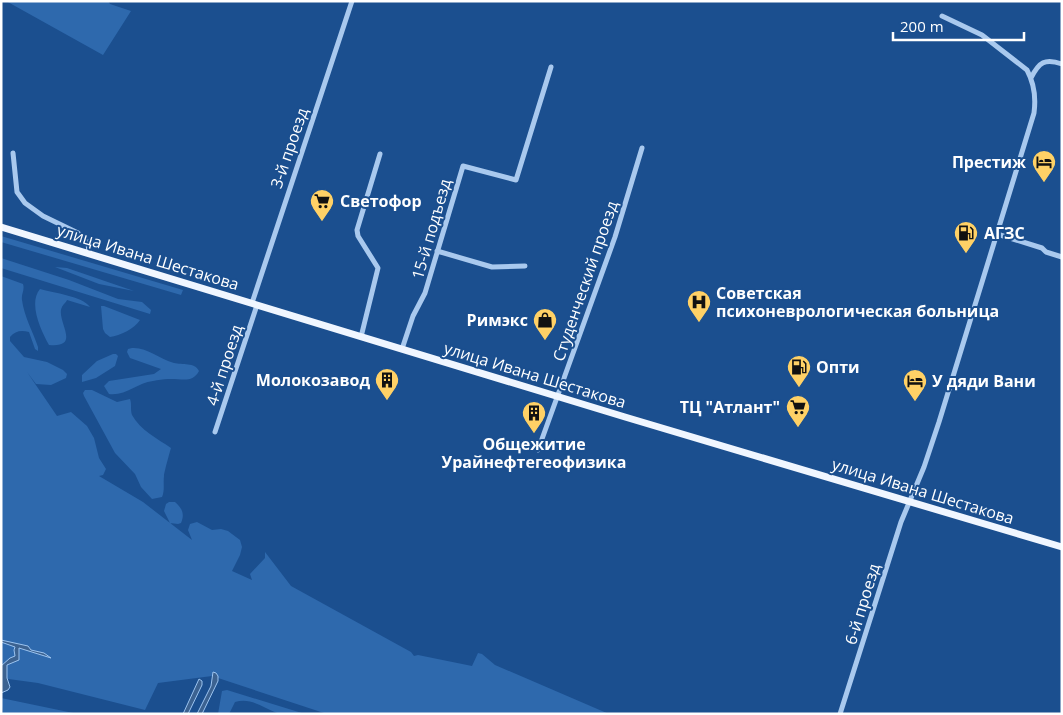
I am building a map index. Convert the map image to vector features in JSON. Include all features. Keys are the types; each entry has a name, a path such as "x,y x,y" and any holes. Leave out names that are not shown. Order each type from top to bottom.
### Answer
{"main road":[{"name":"улица Ивана Шестакова","path":"1,227 1062,547"}],"street":[{"name":"3-й проезд","path":"255,304 352,1"},
{"path":"942,16 982,35 1020,64 1031,78 1041,63 1049,61 1062,64"},
{"name":"15-й подъезд","path":"402,349 413,316 425,293 462,166 516,180 551,68"},
{"name":"6-й проезд","path":"840,714 908,501 932,445 1034,113 1035,98 1031,78"},
{"name":"Студенческий проезд","path":"538,450 615,237 642,148"},
{"path":"13,153 17,192 36,212 78,233 88,242 89,254"},
{"path":"361,337 378,268 358,236 357,230 380,154"},
{"path":"997,234 1042,248 1046,252 1062,257"},
{"path":"437,251 492,267 525,266"},
{"name":"4-й проезд","path":"216,432 255,304"}],"shaded area":[{"path":"6,1 108,1 110,4 131,11 103,55"},
{"path":"1,236 183,290 181,295 1,242"},
{"path":"1,258 69,280 118,299 142,302 151,310 150,314 1,268"},
{"path":"55,267 67,268 134,291 99,284"},
{"path":"1,276 23,284 23,306 38,351 35,349 29,332 16,332 10,337 10,341 24,357 47,362 67,374 66,378 51,385 36,384 27,372 57,416 71,412 87,426 94,438 99,458 106,469 103,475 99,476 143,502 192,540 188,530 190,524 197,522 212,530 221,529 228,531 240,540 242,547 232,571 252,580 250,574 265,558 265,552 291,586 411,652 414,656 418,655 472,666 478,653 482,654 495,665 609,714 327,714 212,676 158,683 145,710 38,683 1,678"},
{"path":"40,289 81,300 90,307 67,300 62,306 61,312 66,338 59,345 49,345 39,325 35,302"},
{"path":"101,306 140,320 127,331 110,337 103,329"},
{"path":"128,349 143,349 174,363 195,366 199,371 190,379 157,380 147,382 121,393 109,394 104,386 109,381 154,374 161,369 130,358 127,352"},
{"path":"113,354 118,356 115,366 96,378 82,382 82,375 97,361"},
{"path":"85,390 92,390 117,402 130,399 131,413 135,420 150,434 171,448 164,474 162,497 152,499 141,487 135,474 115,453 84,396"},
{"path":"175,502 181,509 183,517 181,523 170,523 164,511 166,504"},
{"path":"1,640 28,646 31,650 44,653 51,658 19,648 19,660 7,665 7,678 10,687 1,693 1,666 15,656 15,647 1,642"},
{"path":"213,672 218,676 218,681 202,714 197,714 211,686"},
{"path":"199,679 202,681 202,685 188,714 183,714"},
{"path":"227,690 305,714 280,714 252,702 241,701 235,702 229,714 218,714 222,691"},
{"path":"1,698 78,714 3,714"}],"place":[{"name":"Престиж","path":"1044,183"},
{"name":"Светофор","path":"322,222"},
{"name":"АГЗС","path":"966,254"},
{"name":"Советская психоневрологическая больница","path":"699,323"},
{"name":"Римэкс","path":"545,341"},
{"name":"Опти","path":"799,388"},
{"name":"Молокозавод","path":"387,401"},
{"name":"У дяди Вани","path":"915,402"},
{"name":"ТЦ \"Атлант\"","path":"798,428"},
{"name":"Общежитие Урайнефтегеофизика","path":"534,434"}]}
